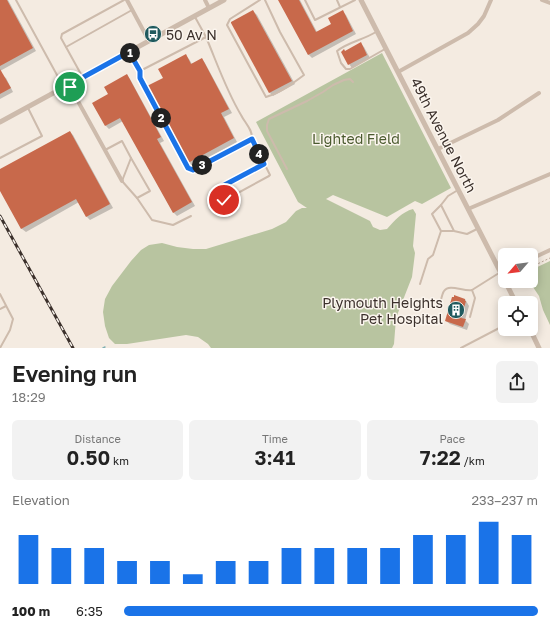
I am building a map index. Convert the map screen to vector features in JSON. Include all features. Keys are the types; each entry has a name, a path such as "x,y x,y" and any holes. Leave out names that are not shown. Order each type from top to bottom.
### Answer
{"street":[{"path":"126,0 149,41"},
{"path":"205,0 209,8"},
{"path":"0,122 224,0"},
{"name":"49th Avenue North","path":"361,0 458,190 498,262"},
{"path":"398,72 468,33 484,16 492,0"},
{"path":"542,0 550,3"},
{"path":"66,86 122,181"},
{"path":"438,149 498,120 539,93"},
{"path":"468,209 550,174"},
{"path":"538,255 550,250"},
{"path":"533,336 539,348"}],"lane":[{"path":"16,0 66,86"},
{"path":"82,77 61,38 62,34 126,0"},
{"path":"260,0 230,19 227,25 266,96 272,95 291,85 304,75 280,32 265,0"},
{"path":"305,0 315,20 355,0"},
{"path":"337,0 340,7"},
{"path":"66,47 132,10"},
{"path":"195,16 206,37 226,85 241,115 253,134 252,139 270,175 224,200 218,190 219,188 264,164"},
{"path":"377,32 336,51 341,63 346,69 350,69 386,48"},
{"path":"140,71 206,37"},
{"path":"129,52 140,71 140,78 188,168 193,170 252,139"},
{"path":"287,169 267,131 269,119 307,101 338,82 350,79 353,82"},
{"path":"0,158 42,136 28,107"},
{"path":"105,151 122,141 150,191 137,198"},
{"path":"131,158 122,181 137,198 152,220 173,225 191,216"},
{"path":"420,284 428,259 434,255 440,231 432,214 448,196 458,190"},
{"path":"441,205 454,231"},
{"path":"440,231 454,231 467,234 478,228"},
{"path":"440,304 446,289 452,287 467,291 472,290 498,274"},
{"path":"470,317 475,298 472,290"},
{"path":"0,294 13,319 10,330 0,348"},
{"path":"0,309 6,306"},
{"path":"461,348 498,329"}],"path":[{"path":"538,264 550,258"}],"green space":[{"name":"Lighted Field","path":"382,53 451,188 422,204 415,201 387,217 333,195 326,199 370,221 373,227 380,230 387,229 399,217 409,210 413,209 416,214 413,246 415,253 412,277 396,318 394,344 392,348 211,348 198,337 186,335 127,344 115,344 109,338 105,326 103,312 105,299 112,286 141,250 149,245 162,243 177,247 206,249 272,229 286,222 296,211 302,208 307,208 298,202 256,122"},
{"path":"550,261 550,325 543,310 539,296 534,288 538,288 538,267"}],"building":[{"path":"0,0 7,0 33,48 0,66"},
{"path":"278,0 299,0 316,32 331,24 328,18 343,10 353,31 308,55"},
{"path":"253,10 292,81 269,93 231,23"},
{"path":"361,42 367,55 348,65 341,52 344,49 345,51"},
{"path":"186,54 191,64 202,58 229,109 221,113 234,138 188,163 147,86 163,78 158,69"},
{"path":"0,69 11,88 0,94"},
{"path":"127,74 161,137 157,139 192,202 173,213 120,118 105,126 92,103 108,94 104,87"},
{"path":"70,131 110,204 86,217 76,199 21,229 0,191 0,169"},
{"name":"Plymouth Heights Pet Hospital","path":"454,295 465,299 466,301 461,318 466,319 463,327 445,321 452,297 454,297"}],"railway":[{"path":"0,216 73,348"}],"place":[{"name":"50 Av N","path":"153,34"},
{"name":"Plymouth Heights Pet Hospital","path":"456,310"}],"route":[{"path":"70,87 69,85 129,52 140,71 140,78 188,168 193,170 252,139 264,164 219,188 218,190 224,200"}]}
